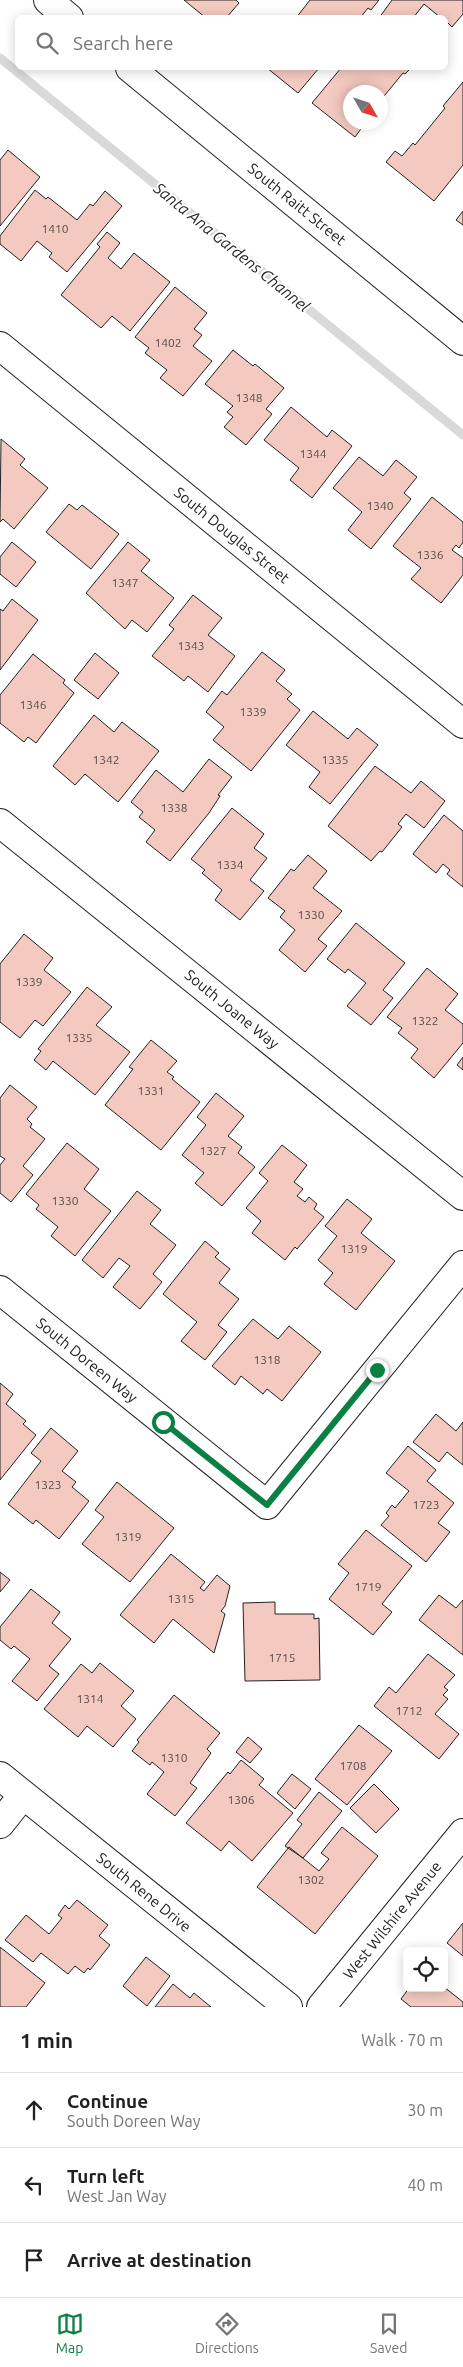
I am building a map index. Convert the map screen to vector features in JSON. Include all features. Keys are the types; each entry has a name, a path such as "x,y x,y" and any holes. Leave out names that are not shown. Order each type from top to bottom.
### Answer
{"street":[{"path":"48,0 66,15"},
{"name":"South Raitt Street","path":"132,70 463,342"},
{"name":"South Douglas Street","path":"0,346 463,724"},
{"name":"South Joane Way","path":"0,822 463,1196"},
{"name":"South Doreen Way","path":"0,1290 267,1505 463,1265"},
{"name":"South Rene Drive","path":"0,1776 288,2007"},
{"path":"0,1824 23,1795"},
{"name":"West Wilshire Avenue","path":"321,2007 463,1833"}],"building":[{"path":"184,0 236,0 239,3 229,15 202,15"},
{"path":"310,0 379,0 371,10 368,8 362,15 298,15"},
{"path":"392,0 463,0 463,14 452,27 448,23 448,15 437,15 424,4 415,15 381,15"},
{"path":"269,70 317,70 298,93"},
{"path":"339,70 409,70 405,74 403,73 388,91 388,85 343,85 343,128 312,103"},
{"path":"463,82 463,165 434,201 386,162 395,151 402,156 413,143 415,145"},
{"path":"346,130 360,130 355,137"},
{"path":"8,150 40,177 0,226 0,160"},
{"path":"35,190 46,199 48,197 77,220 90,204 93,206 105,191 122,206 67,272 49,257 52,253 37,241 21,261 0,244 0,236"},
{"path":"463,211 463,225 456,220"},
{"path":"107,232 120,243 108,258 121,269 134,253 170,282 130,331 112,316 101,328 61,295 100,247 97,244"},
{"path":"175,287 207,313 194,329 202,335 193,346 212,361 183,396 160,378 167,370 145,353 149,348 135,337"},
{"path":"233,350 253,366 255,364 284,388 266,409 272,414 246,445 224,427 233,417 227,412 233,406 205,384"},
{"path":"291,407 327,437 332,430 352,446 312,498 290,480 299,468 264,440"},
{"path":"1,439 25,459 20,465 48,488 14,529 3,519 0,522"},
{"path":"359,457 383,476 396,460 417,477 404,493 411,499 371,549 348,530 362,512 333,488"},
{"path":"432,497 463,522 463,542 459,548 456,545 452,550 463,558 463,575 441,603 411,579 421,568 393,546"},
{"path":"69,504 77,510 82,505 119,534 91,569 46,532"},
{"path":"12,542 36,562 16,587 0,574 0,557"},
{"path":"128,542 150,560 141,571 174,598 147,632 132,620 125,629 86,593"},
{"path":"193,595 222,618 208,635 235,656 208,692 188,676 184,681 152,656 174,629 169,625"},
{"path":"12,599 38,620 0,670 0,609 3,611"},
{"path":"262,652 285,670 276,681 292,694 287,699 300,710 251,771 213,740 224,727 206,712 222,691 227,695"},
{"path":"95,653 119,673 98,699 74,680"},
{"path":"33,654 65,680 63,683 74,693 36,743 28,737 24,742 0,723 0,695"},
{"path":"313,711 348,739 357,728 378,745 330,804 309,787 320,772 286,745"},
{"path":"94,715 114,732 122,722 159,751 118,802 85,774 75,785 53,766"},
{"path":"209,759 232,777 218,795 220,796 209,813 170,861 146,842 155,830 139,817 143,812 131,802 156,770 183,792"},
{"path":"375,766 411,793 421,781 445,801 424,828 406,814 398,824 402,827 382,852 380,851 371,861 328,826"},
{"path":"232,808 264,834 254,848 267,858 250,880 264,891 240,920 215,900 222,890 202,873 205,870 191,859"},
{"path":"444,815 463,831 463,887 447,874 450,870 443,864 436,873 413,854"},
{"path":"308,855 327,871 313,888 342,911 318,939 327,946 305,972 279,950 295,930 280,917 285,911 268,898 291,869 294,871"},
{"path":"356,923 405,963 383,990 393,998 371,1025 347,1006 366,983 348,969 345,973 327,959"},
{"path":"24,934 53,958 44,970 71,992 43,1026 35,1020 20,1038 0,1022 0,964"},
{"path":"427,968 458,994 445,1010 463,1024 463,1043 434,1078 411,1058 418,1049 398,1033 402,1028 387,1017"},
{"path":"87,987 112,1007 96,1025 130,1052 95,1095 53,1061 46,1070 34,1060 41,1051 38,1049"},
{"path":"151,1040 177,1061 167,1072 174,1077 172,1079 200,1102 161,1150 105,1105 133,1069 129,1067"},
{"path":"463,1057 463,1070 457,1065"},
{"path":"10,1085 37,1107 27,1119 32,1124 30,1127 45,1139 23,1166 33,1175 11,1202 0,1193 0,1165 5,1159 0,1156 0,1098"},
{"path":"216,1093 244,1116 228,1136 242,1147 238,1153 255,1167 222,1206 195,1183 204,1173 182,1155 206,1125 197,1117"},
{"path":"67,1143 99,1169 84,1189 111,1211 75,1256 51,1236 58,1227 36,1209 39,1205 26,1194"},
{"path":"282,1145 307,1165 294,1182 303,1189 297,1196 305,1202 309,1197 317,1204 314,1209 324,1217 285,1260 252,1233 261,1221 246,1208 268,1181 259,1173"},
{"path":"137,1191 161,1210 150,1224 176,1245 153,1274 162,1282 140,1309 113,1287 130,1266 119,1258 103,1278 82,1260"},
{"path":"347,1199 372,1219 361,1233 395,1261 356,1310 324,1284 333,1273 318,1260 337,1236 325,1226"},
{"path":"205,1241 219,1253 215,1257 230,1269 219,1283 239,1299 218,1325 227,1332 205,1360 181,1341 197,1322 163,1294"},
{"path":"253,1319 278,1339 289,1326 321,1352 282,1401 267,1389 263,1394 241,1376 235,1385 212,1366"},
{"path":"0,1383 13,1394 6,1404 26,1421 23,1424 36,1435 0,1480"},
{"path":"436,1414 456,1431 463,1422 463,1465 447,1452 439,1462 413,1442"},
{"path":"51,1428 78,1451 62,1471 76,1482 72,1487 89,1501 59,1539 36,1520 33,1524 8,1504 41,1461 31,1453"},
{"path":"408,1446 436,1470 427,1481 454,1503 438,1523 450,1532 426,1562 381,1525 389,1516 386,1513 392,1505 395,1508 409,1491 386,1473"},
{"path":"117,1482 174,1528 130,1582 82,1544 104,1517 95,1510"},
{"path":"366,1530 412,1566 382,1604 392,1612 373,1635 329,1599 349,1573 338,1564"},
{"path":"171,1554 205,1582 200,1588 204,1591 217,1575 230,1586 225,1606 221,1611 225,1614 214,1653 173,1619 154,1643 120,1615"},
{"path":"0,1572 10,1580 0,1592"},
{"path":"31,1589 60,1612 52,1623 71,1639 49,1666 59,1674 37,1701 12,1681 30,1659 14,1646 11,1649 0,1640 0,1627"},
{"path":"439,1595 456,1608 463,1600 463,1655 419,1620"},
{"path":"275,1602 275,1614 314,1614 314,1619 319,1618 320,1680 245,1681 243,1603"},
{"path":"428,1654 455,1675 444,1687 448,1690 443,1695 448,1699 435,1714 459,1734 439,1759 374,1706 389,1687 396,1693"},
{"path":"100,1663 134,1691 121,1706 136,1719 113,1747 87,1726 78,1737 44,1709 81,1664 92,1673"},
{"path":"174,1695 220,1733 207,1749 211,1753 190,1783 197,1788 175,1816 147,1794 164,1772 152,1762 150,1765 132,1751 139,1742 137,1740"},
{"path":"359,1725 392,1751 347,1805 315,1779"},
{"path":"248,1737 262,1749 250,1763 236,1752"},
{"path":"241,1760 264,1779 259,1785 293,1813 252,1861 229,1841 221,1851 186,1823 228,1772 230,1774"},
{"path":"292,1774 311,1789 295,1809 277,1793"},
{"path":"374,1784 399,1809 376,1833 350,1808"},
{"path":"319,1792 342,1811 303,1858 285,1846 302,1824 297,1820"},
{"path":"342,1827 378,1856 315,1934 257,1887 289,1847 319,1871 329,1859 321,1853"},
{"path":"77,1900 108,1925 99,1936 110,1945 90,1970 88,1968 84,1973 75,1966 68,1974 41,1953 33,1962 5,1940 26,1915 49,1934 62,1918 58,1915 65,1905 69,1909"},
{"path":"463,1923 463,1956 447,1943"},
{"path":"0,1947 45,1983 26,2007 0,2007"},
{"path":"146,1957 170,1976 147,2006 123,1986"},
{"path":"173,1984 190,1998 194,1993 211,2007 155,2007"},
{"path":"448,1990 463,2002 463,2007 411,2007 401,1999 406,1992 448,1992"}],"waterway":[{"name":"Santa Ana Gardens Channel","path":"0,58 463,435"}],"route":[{"path":"163,1422 267,1505 377,1370"}]}
